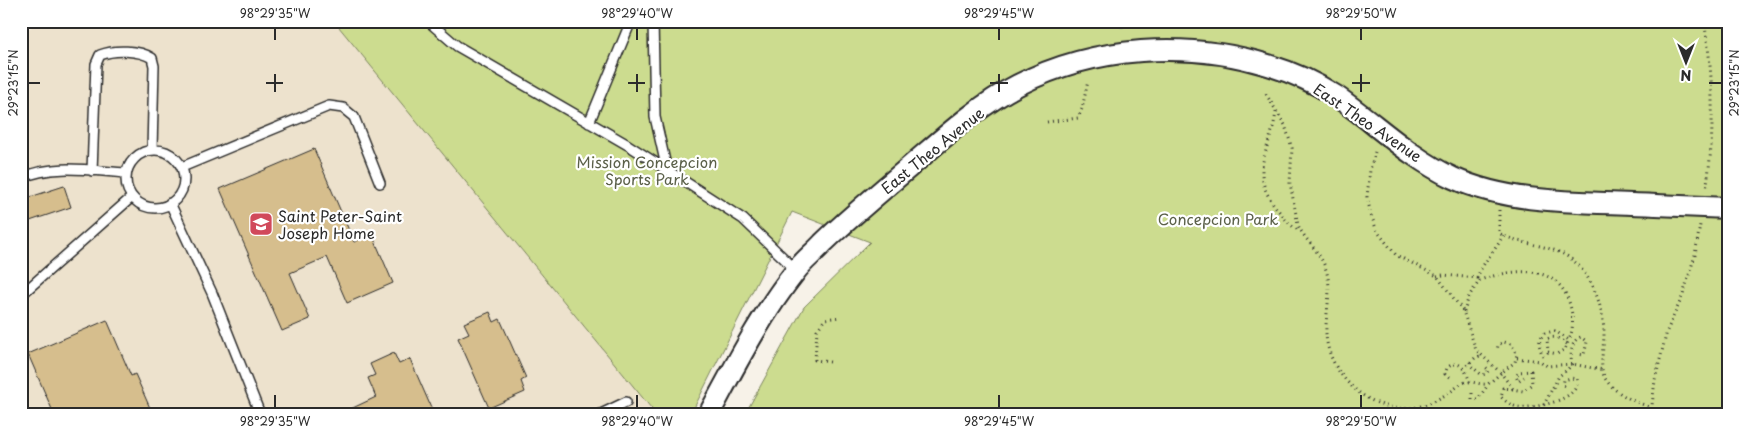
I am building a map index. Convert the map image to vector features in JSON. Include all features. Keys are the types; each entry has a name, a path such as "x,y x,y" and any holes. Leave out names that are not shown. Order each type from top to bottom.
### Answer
{"street":[{"name":"East Theo Avenue","path":"709,414 770,307 796,270 864,206 971,116 1017,85 1068,65 1120,53 1174,49 1224,54 1269,65 1304,79 1334,95 1396,142 1451,177 1476,187 1535,198 1728,208"}],"lane":[{"path":"428,21 457,46 667,170 743,219 796,270"},
{"path":"589,123 631,21"},
{"path":"653,21 655,117 667,170"},
{"path":"92,171 96,64 100,55 108,52 144,53 152,58 154,66 152,150"},
{"path":"182,167 329,106 344,108 354,117 380,183"},
{"path":"152,150 164,151 174,157 182,167 183,187 178,197 170,204 157,208 143,206 132,197 126,186 126,173 131,162 140,154 152,150"},
{"path":"21,178 62,169 126,173"},
{"path":"21,295 132,197"},
{"path":"170,204 212,293 260,414"},
{"path":"601,414 626,402"}],"path":[{"path":"1047,122 1078,118 1082,109 1088,81"},
{"path":"1266,94 1284,126 1292,148 1290,183 1301,232"},
{"path":"1276,112 1264,159 1262,171 1263,188 1287,222 1301,232 1316,248 1326,270 1328,287 1327,342 1341,374 1354,388 1383,405 1412,408 1431,402 1464,382 1488,384"},
{"path":"1375,152 1370,170 1368,197 1371,215 1377,232 1396,255 1437,276 1464,313 1476,350 1501,373 1513,389"},
{"path":"1501,193 1498,221 1499,233 1523,244 1562,253 1576,263 1594,290 1600,309 1604,332 1603,370 1605,378 1622,394 1636,403 1651,406"},
{"path":"1464,313 1469,296 1479,279 1482,264 1492,255 1503,235"},
{"path":"1437,276 1479,279 1517,270 1531,271 1548,277 1557,284 1568,298 1572,315 1568,342 1565,349 1556,354 1548,352 1546,344 1547,339 1550,337 1568,342"},
{"path":"830,362 815,360 817,330 825,319 841,317"},
{"path":"1543,356 1539,345 1544,333 1555,331 1568,342"},
{"path":"1539,414 1546,404 1559,376 1572,364 1571,352 1575,341 1580,336 1587,342 1587,350 1584,355 1577,354"},
{"path":"1472,393 1472,399 1478,399 1488,384 1515,362 1517,358 1514,348 1508,342 1500,343 1497,351"},
{"path":"1463,369 1482,355"},
{"path":"1517,358 1540,361 1547,366 1572,364 1603,370"},
{"path":"1470,362 1471,366 1482,375 1486,374 1489,370 1484,366"},
{"path":"1450,377 1445,374 1450,366 1458,364 1470,382"},
{"path":"1524,377 1518,381 1516,376 1519,372 1531,371 1532,384 1528,389 1523,391 1502,388 1501,394 1504,400 1514,406 1531,407 1555,402 1574,392 1577,387 1577,379 1564,380 1563,385 1567,387"}],"shaded area":[{"name":"Saint Peter-Saint Joseph Home","path":"41,21 334,21 656,414 21,414 21,33"}],"green space":[{"name":"Concepcion Park","path":"334,21 1728,21 1728,414 745,414 804,307 870,242 792,212 691,414 656,414"}],"building":[{"path":"314,149 354,242 372,234 393,283 347,303 327,257 290,273 310,319 282,331 220,189"},
{"path":"64,186 71,207 21,224 21,200"},
{"path":"490,312 494,322 500,319 526,378 521,381 525,392 489,408 458,338 469,333 464,323"},
{"path":"107,320 131,376 135,374 150,408 136,414 54,414 28,354"},
{"path":"394,353 399,364 410,359 434,414 340,414 376,397 368,378 375,375 370,364"}],"place":[{"name":"Saint Peter-Saint Joseph Home","path":"261,224"}],"park label":[{"name":"Mission Concepcion Sports Park","path":"647,170"}]}
